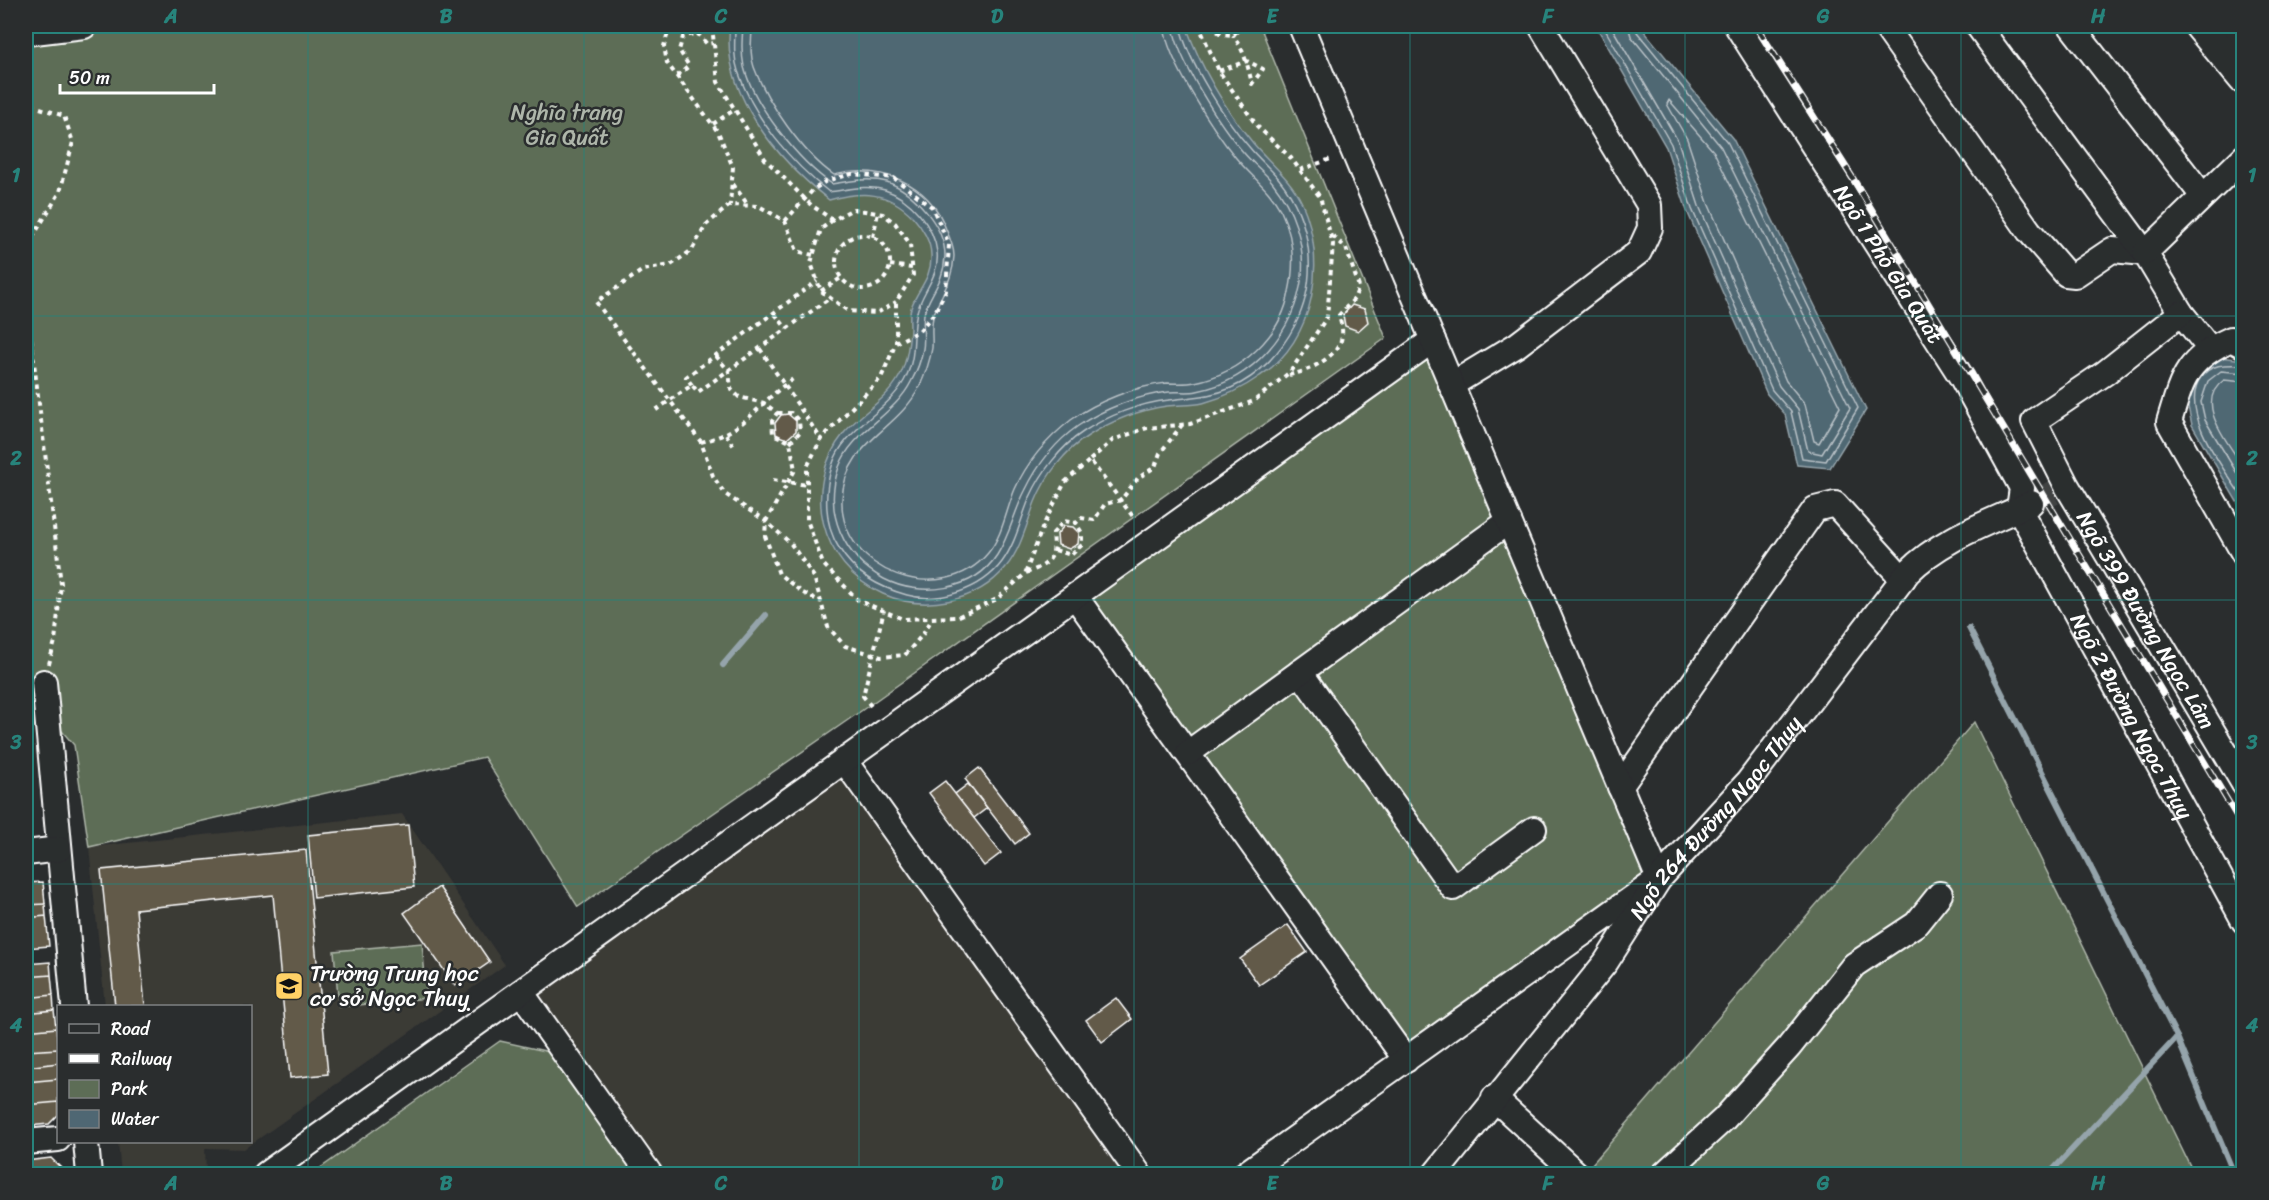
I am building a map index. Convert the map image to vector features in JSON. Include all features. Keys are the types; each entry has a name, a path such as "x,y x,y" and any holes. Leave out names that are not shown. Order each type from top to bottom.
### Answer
{"main road":[{"path":"2200,26 2237,71"}],"street":[{"path":"26,33 84,26"},
{"path":"1245,1174 1659,879 1301,26"},
{"path":"1452,385 1517,345 1639,252 1650,228 1648,205 1541,26"},
{"name":"Ngõ 1 Phố Gia Quất","path":"1737,26 1962,378 2022,488 2025,506"},
{"path":"1885,26 2029,231 2066,273 2075,275 2112,249 2145,253"},
{"path":"1978,26 2145,253 2181,313 2210,348"},
{"path":"2071,26 2202,195"},
{"path":"2232,26 2237,71"},
{"path":"2145,253 2202,195 2244,157"},
{"name":"Ngõ 399 Đường Ngọc Lâm","path":"2181,313 2105,373 2034,421 2062,488 2244,784"},
{"path":"2244,346 2231,339 2210,348 2183,377 2169,422 2244,554"},
{"path":"266,1174 1433,340"},
{"path":"1620,787 1815,509 1835,504 1903,579"},
{"name":"Ngõ 264 Đường Ngọc Thụy","path":"1435,1174 1606,962 1659,879 1748,782 1903,579 1924,556 1952,539 2025,506"},
{"name":"Ngõ 2 Đường Ngọc Thụy","path":"2025,506 2244,921"},
{"path":"1188,753 1509,521"},
{"path":"1075,596 1406,1060"},
{"path":"1300,672 1453,888 1534,829"},
{"path":"44,682 36,720 59,849 74,1005"},
{"path":"844,760 1139,1174"},
{"path":"26,853 59,849"},
{"path":"1664,1174 1724,1119 1789,1047 1854,965 1916,924 1941,894"},
{"path":"521,992 650,1174"},
{"path":"1494,1098 1577,1174"},
{"path":"26,1142 57,1139"},
{"path":"86,1143 90,1174"}],"path":[{"path":"670,26 664,46 667,63 712,124 733,167 730,205"},
{"path":"712,26 718,82 765,159 805,199 833,220"},
{"path":"1025,574 1043,526 1065,482 1113,440 1147,428 1183,424 1254,401 1288,375 1327,317 1333,244 1320,197 1300,171 1257,126 1220,71 1199,26"},
{"path":"1210,26 1221,34 1233,35 1244,26"},
{"path":"677,76 688,66 679,50 683,37 697,33 707,44 714,43"},
{"path":"1220,71 1247,61 1263,69 1252,84 1247,61 1242,46 1233,35"},
{"path":"26,99 28,104 64,116 73,142 60,192 26,249 31,338 61,584 55,641 44,682"},
{"path":"712,124 735,110"},
{"path":"1300,171 1331,159"},
{"path":"785,220 813,190 826,181 852,174 894,178 932,207 949,244 946,291 935,312 920,330 896,343"},
{"path":"732,183 748,205"},
{"path":"813,255 797,252 785,220 759,206 730,205 706,225 692,250 671,265 643,270 596,302 701,442 713,476 724,494 765,521 791,544 814,577 828,627 845,646 881,657 905,655 924,634 932,618"},
{"path":"854,209 878,213 896,224 910,244 913,274 896,302 877,313 848,311 821,291 811,263 813,255 821,229 833,220 854,209"},
{"path":"873,237 878,213"},
{"path":"1288,375 1303,373 1335,352 1343,336 1339,315 1354,299 1359,287 1346,248 1331,233"},
{"path":"856,236 873,237 886,247 890,265 887,274 874,287 856,288 841,278 836,261 842,246 856,236"},
{"path":"890,265 912,268"},
{"path":"821,291 841,278"},
{"path":"817,281 686,377 692,385 698,392 830,298"},
{"path":"896,302 896,343 881,378 821,439 807,468 807,520 823,564 858,600 903,619 957,617 997,599 1025,574 1050,561 1055,550 1053,533 1064,522 1076,523 1081,518 1094,520 1105,504 1121,500 1138,478 1155,467 1160,453 1183,424"},
{"path":"775,314 787,328"},
{"path":"760,348 821,439"},
{"path":"716,356 729,371 731,389 738,397 764,404 777,412 791,412 799,421 800,432 790,442"},
{"path":"701,442 726,434 746,423 784,384 796,377"},
{"path":"656,410 692,385"},
{"path":"777,412 772,421 773,434 780,440 790,442"},
{"path":"726,434 735,448"},
{"path":"790,442 795,470 765,521 765,536 779,574 803,593 822,603"},
{"path":"1090,460 1134,518"},
{"path":"773,480 807,485"},
{"path":"1055,550 1071,555 1082,545 1082,532 1076,523"},
{"path":"856,605 858,600"},
{"path":"871,706 864,696 884,610"}],"shaded area":[{"path":"844,760 1139,1174 640,1174 521,992"},
{"name":"Trường Trung học cơ sở Ngọc Thuỵ","path":"402,814 505,965 244,1149 205,1148 206,1174 121,1174 118,1143 252,1143 252,1005 105,1005 89,847"}],"green space":[{"name":"Nghĩa trang Gia Quất","path":"130,26 1260,26 1386,338 861,711 578,907 484,757 89,847 74,745 44,710 26,696 26,41"},
{"path":"1433,340 1659,879 1406,1060 1075,596"},
{"path":"1974,722 2194,1174 1584,1174 1592,1164"},
{"path":"422,943 427,998 339,1007 334,951"},
{"path":"500,1041 554,1053 640,1174 312,1174"}],"water":[{"path":"730,26 1186,26 1206,72 1223,102 1253,143 1292,186 1302,203 1310,225 1314,249 1311,297 1294,342 1279,361 1253,381 1233,392 1203,403 1167,406 1136,413 1106,426 1071,449 1044,483 1020,544 1011,560 994,579 980,589 949,601 932,603 915,602 883,594 861,581 844,564 831,545 823,523 821,500 823,477 831,454 844,433 887,393 902,372 908,348 910,310 931,263 929,245 913,217 894,202 874,195 853,195 829,200 791,166 757,124 744,100 734,76 730,51"},
{"path":"1596,26 1640,26 1733,139 1866,410 1830,468 1797,465 1785,414 1767,394 1687,211 1666,147"},
{"path":"2221,357 2243,360 2243,512 2192,425 2187,402 2197,372"}],"building":[{"path":"1352,305 1365,309 1368,322 1358,331 1345,326 1343,315"},
{"path":"788,414 796,421 796,431 787,439 776,435 775,423 781,415"},
{"path":"1064,526 1073,527 1079,533 1078,544 1069,549 1058,545 1057,534"},
{"path":"979,768 1029,833 1015,844 965,779"},
{"path":"945,781 1001,853 984,866 929,793"},
{"path":"968,784 987,808 974,818 955,794"},
{"path":"408,825 414,887 314,898 308,835"},
{"path":"306,850 328,1074 290,1078 273,895 136,909 145,1005 115,1005 101,870"},
{"path":"43,882 45,904 26,905 26,883"},
{"path":"439,887 490,962 455,986 404,913"},
{"path":"45,904 46,916 26,918 26,905"},
{"path":"46,916 49,946 26,948 26,918"},
{"path":"1288,925 1307,952 1259,985 1240,959"},
{"path":"50,962 51,975 26,977 26,964"},
{"path":"51,975 53,995 26,998 26,977"},
{"path":"53,995 54,1010 26,1013 26,998"},
{"path":"1116,998 1132,1019 1102,1042 1086,1020"},
{"path":"54,1010 56,1028 26,1031 26,1013"},
{"path":"56,1028 57,1049 26,1051 26,1031"},
{"path":"57,1049 57,1063 26,1067 26,1051"},
{"path":"57,1063 57,1079 26,1082 26,1067"},
{"path":"57,1079 57,1102 26,1105 26,1082"},
{"path":"57,1102 57,1116 49,1124 28,1126 26,1105"},
{"path":"51,1158 67,1174 26,1174 26,1161"}],"waterway":[{"path":"723,665 766,615"},
{"path":"1969,628 2177,1037 2234,1174"},
{"path":"2049,1174 2177,1037"}],"tunnel":[{"path":"2032,503 2057,491"}],"railway":[{"path":"1756,26 1852,177 2244,828"}],"place":[{"name":"Trường Trung học cơ sở Ngọc Thuỵ","path":"289,986"}]}
